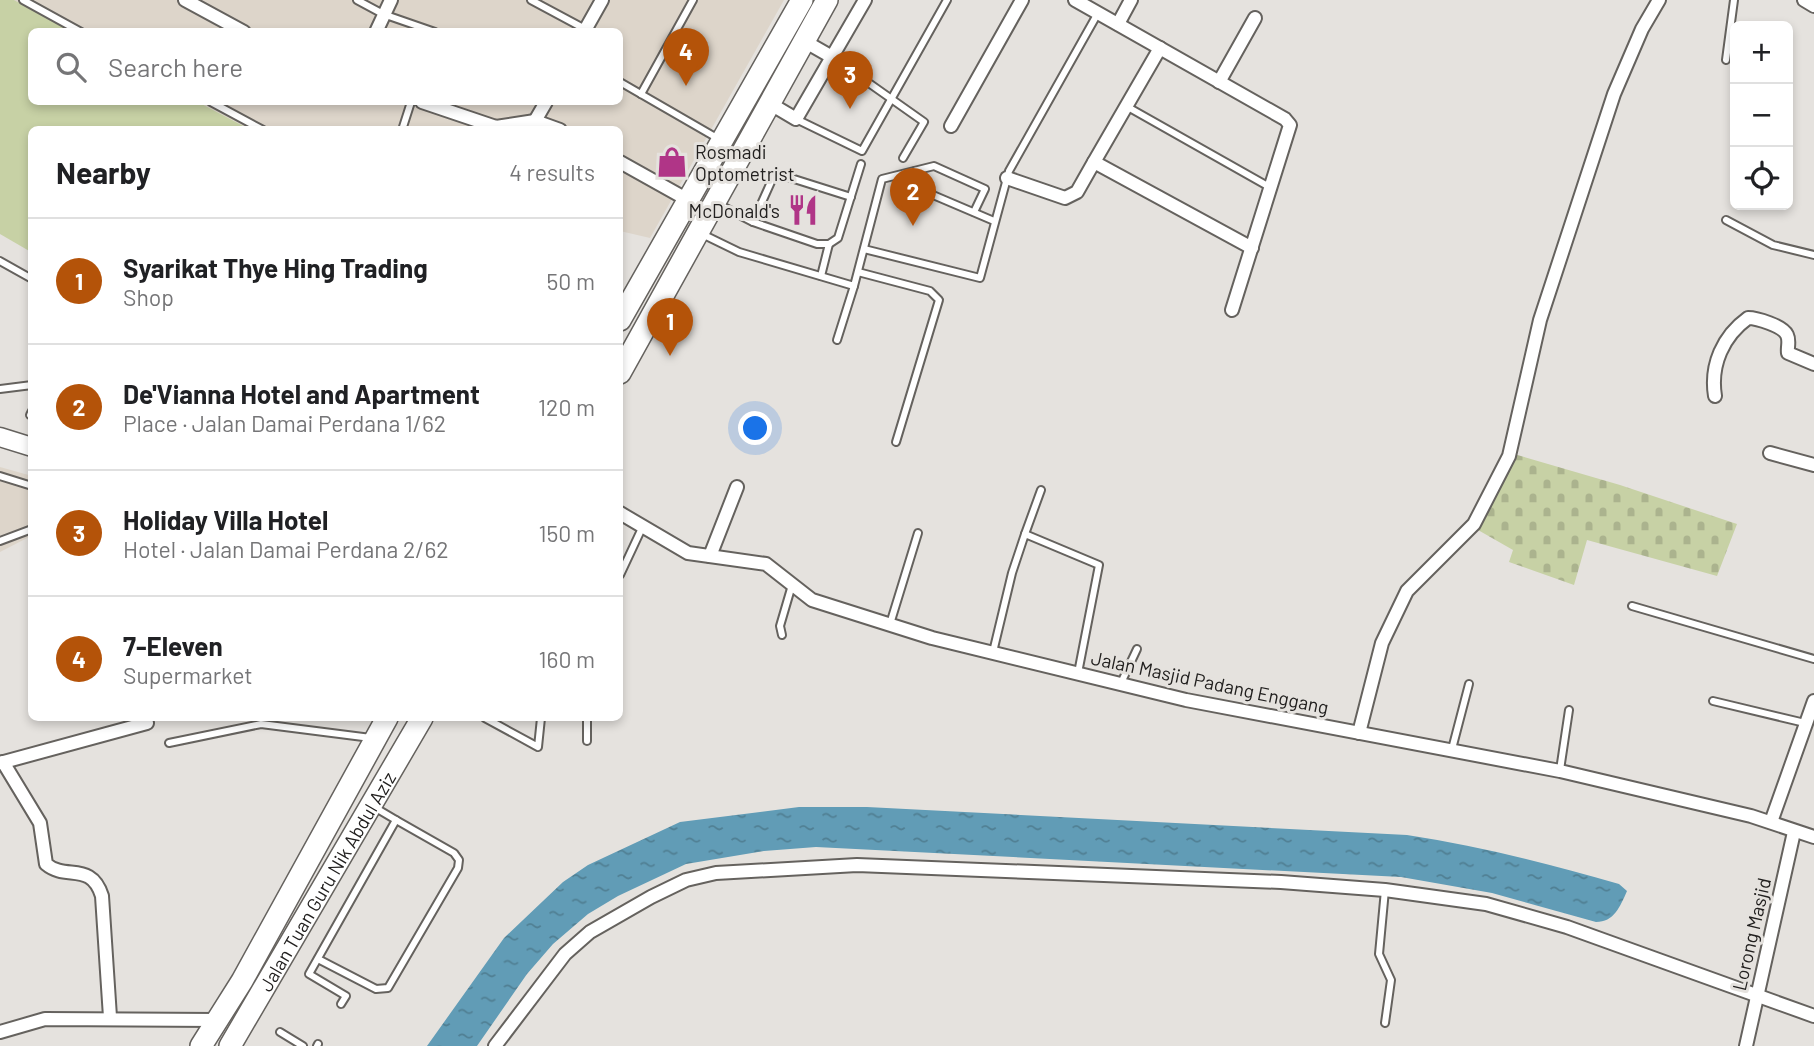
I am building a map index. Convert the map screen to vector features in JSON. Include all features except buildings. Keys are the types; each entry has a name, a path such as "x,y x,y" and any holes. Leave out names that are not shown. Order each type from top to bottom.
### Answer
{"main road":[{"path":"623,315 803,0"},
{"path":"623,365 828,0"},
{"path":"0,437 28,446"},
{"name":"Jalan Tuan Guru Nik Abdul Aziz","path":"201,1046 385,721"},
{"path":"394,762 415,721"},
{"name":"Jalan Tuan Guru Nik Abdul Aziz","path":"230,1046 420,721"}],"street":[{"path":"185,0 206,5 239,28"},
{"path":"378,28 391,0"},
{"path":"587,28 602,0"},
{"path":"769,103 796,119 864,0"},
{"path":"951,126 1022,0"},
{"path":"1075,0 1290,125 1232,310"},
{"path":"1118,24 1131,0"},
{"path":"1359,733 1382,643 1407,591 1474,524 1509,456 1540,320 1610,107 1642,29 1659,0"},
{"path":"1804,0 1814,6"},
{"path":"1219,82 1255,18"},
{"path":"804,41 832,57"},
{"path":"1007,178 1065,198 1077,192 1160,48"},
{"path":"431,105 493,126"},
{"path":"536,121 544,105"},
{"path":"503,126 536,121 550,126"},
{"path":"1094,162 1252,248"},
{"path":"623,164 688,200"},
{"path":"1715,396 1713,383 1717,358 1734,331 1748,318 1756,318 1782,330 1788,339 1788,353 1814,364"},
{"path":"1770,453 1814,465"},
{"path":"710,556 737,487"},
{"name":"Jalan Masjid Padang Enggang","path":"623,515 688,553 766,564 792,585 827,607 890,625 1120,685 1560,771 1771,822 1814,838"},
{"path":"1771,822 1814,701"},
{"path":"110,1017 102,895 98,884 88,875 52,869 46,864 40,824 1,763 147,723 146,721"},
{"name":"Lorong Masjid","path":"1746,1046 1794,832"},
{"path":"495,1046 565,954 590,932 686,880 716,873 857,865 1281,882 1385,890 1486,904 1567,927 1756,998 1814,1016"},
{"path":"0,1032 45,1019 110,1017 217,1020"}],"lane":[{"path":"23,0 74,28"},
{"path":"357,0 383,14 423,28"},
{"path":"531,0 580,28"},
{"path":"641,94 693,0"},
{"path":"796,119 862,151 947,0"},
{"path":"1726,60 1734,0"},
{"path":"864,249 980,278 1007,178 1098,13"},
{"path":"832,57 924,121 903,158"},
{"path":"623,84 722,141"},
{"path":"217,105 256,126"},
{"path":"403,126 410,105"},
{"path":"1126,106 1272,188"},
{"path":"714,201 753,222 817,244 829,244 838,238 861,164"},
{"path":"837,340 858,272 881,179 934,166 985,189 974,212"},
{"path":"915,171 933,195 993,222"},
{"path":"753,222 775,173 851,197"},
{"path":"1726,220 1773,245 1814,255"},
{"path":"697,232 739,253 854,286"},
{"path":"821,276 829,244"},
{"path":"0,261 28,277"},
{"path":"858,272 930,291 939,300 896,442"},
{"path":"0,389 28,386"},
{"path":"0,476 28,485"},
{"path":"993,652 1012,573 1041,490"},
{"path":"623,569 642,528"},
{"path":"0,541 28,530"},
{"path":"890,625 918,533"},
{"path":"1025,534 1099,565 1077,673"},
{"path":"782,635 780,626 792,585"},
{"path":"1632,606 1814,659"},
{"path":"1120,685 1137,649"},
{"path":"1452,749 1469,684"},
{"path":"1713,701 1805,723"},
{"path":"1560,771 1569,710"},
{"path":"490,721 538,747 541,721"},
{"path":"587,721 587,741"},
{"path":"169,743 261,724 376,739"},
{"path":"318,959 376,989 388,988 458,868 459,859 454,853 370,805"},
{"path":"341,1004 346,996 309,974 396,820"},
{"path":"1385,890 1379,954 1391,980 1385,1023"},
{"path":"280,1032 303,1046"}],"shaded area":[{"path":"14,0 784,0 650,238 623,232 623,126 243,126 204,105 623,105 623,28 65,28"},
{"path":"0,467 28,475 28,538 0,552"}],"green space":[{"path":"0,0 14,0 65,28 28,28 28,105 204,105 243,126 28,126 28,250 0,234"},
{"path":"1514,454 1620,485 1737,524 1717,576 1587,540 1574,585 1509,562 1513,550 1478,530"}],"water":[{"path":"799,807 867,807 1407,835 1461,844 1540,863 1619,884 1627,891 1612,916 1596,922 1492,893 1401,877 816,847 764,851 686,864 618,896 588,914 553,944 527,974 477,1046 427,1046 504,938 563,882 588,865 680,822"}],"place":[{"name":"7-Eleven","path":"686,86"},
{"name":"Holiday Villa Hotel","path":"850,109"},
{"name":"Rosmadi Optometrist","path":"672,162"},
{"name":"McDonald's","path":"803,210"},
{"name":"De'Vianna Hotel and Apartment","path":"913,226"},
{"name":"Syarikat Thye Hing Trading","path":"670,356"}]}
